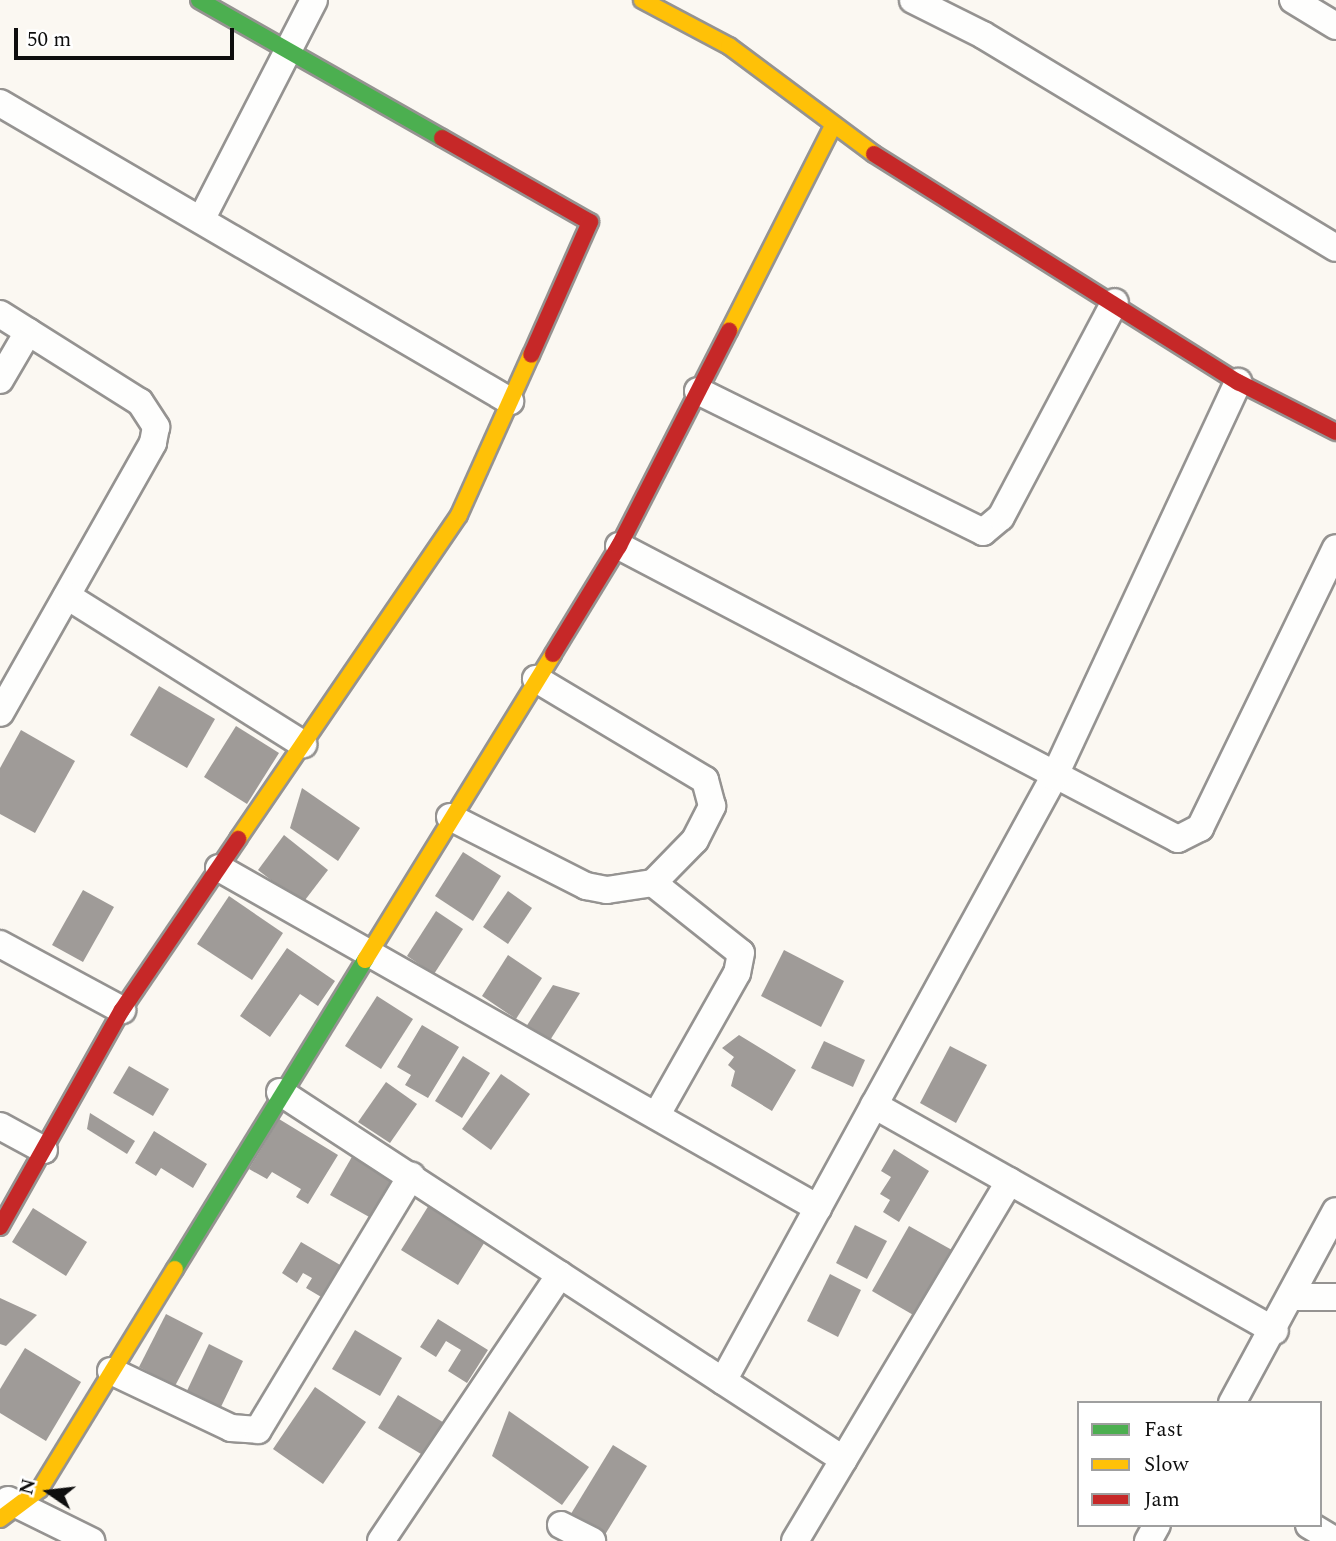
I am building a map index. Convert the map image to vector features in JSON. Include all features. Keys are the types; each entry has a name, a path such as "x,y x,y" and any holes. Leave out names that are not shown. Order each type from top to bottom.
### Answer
{"street":[{"path":"0,1227 122,1010 458,515 590,222 199,0"},
{"path":"201,220 314,0"},
{"path":"642,0 729,46 832,128 1115,302 1238,382 1335,427"},
{"path":"912,0 984,35 1336,248"},
{"path":"1293,0 1328,14"},
{"path":"0,103 510,401"},
{"path":"0,1519 24,1506 111,1371 366,951 619,546 832,128"},
{"path":"698,391 983,532 1001,517 1115,302"},
{"path":"0,314 140,402 156,427 153,443 0,713"},
{"path":"0,380 29,332"},
{"path":"723,1381 1054,776 1238,382"},
{"path":"619,546 1167,836 1191,836 1200,828 1336,548"},
{"path":"66,596 303,744"},
{"path":"450,817 586,886 607,890 653,883 684,858 713,793 694,772 536,679"},
{"path":"219,868 818,1208"},
{"path":"653,883 741,953 737,973 656,1116"},
{"path":"0,944 122,1010"},
{"path":"281,1092 844,1460"},
{"path":"874,1105 1275,1331"},
{"path":"0,1126 44,1150"},
{"path":"111,1371 231,1428 258,1430 411,1176"},
{"path":"795,1541 1010,1181"},
{"path":"1233,1401 1275,1331 1336,1211"},
{"path":"381,1541 561,1275"},
{"path":"1293,1297 1336,1297"},
{"path":"0,1497 24,1506 91,1541"},
{"path":"561,1525 592,1541"},
{"path":"1312,1527 1336,1541"}],"building":[{"path":"159,686 215,719 187,768 130,735"},
{"path":"236,726 279,753 247,804 204,777"},
{"path":"21,730 75,761 35,833 0,814 0,768"},
{"path":"302,788 360,828 338,861 290,828"},
{"path":"284,835 328,870 302,904 258,870"},
{"path":"463,852 501,876 473,921 435,896"},
{"path":"83,890 114,907 83,962 52,945"},
{"path":"508,891 532,908 508,944 483,927"},
{"path":"229,896 283,933 252,980 197,944"},
{"path":"436,911 463,929 434,974 407,956"},
{"path":"287,948 335,981 318,1006 300,994 270,1037 240,1016"},
{"path":"784,950 844,981 821,1027 761,996"},
{"path":"508,955 542,978 516,1019 482,996"},
{"path":"553,985 580,993 547,1045 524,1030"},
{"path":"377,996 413,1019 381,1069 345,1046"},
{"path":"422,1025 459,1047 428,1098 405,1085 411,1075 397,1067"},
{"path":"739,1035 796,1070 772,1111 731,1086 735,1071 728,1065 734,1057 722,1048"},
{"path":"824,1041 865,1060 853,1087 811,1068"},
{"path":"950,1046 987,1065 956,1123 920,1103"},
{"path":"463,1056 490,1073 462,1118 435,1101"},
{"path":"129,1066 169,1089 153,1116 113,1093"},
{"path":"501,1074 530,1094 491,1150 462,1129"},
{"path":"386,1082 417,1104 390,1143 358,1122"},
{"path":"90,1113 135,1141 127,1154 87,1129"},
{"path":"279,1119 338,1155 308,1204 296,1197 301,1189 272,1172 267,1179 249,1169"},
{"path":"154,1131 207,1164 193,1188 161,1168 156,1176 135,1163"},
{"path":"894,1149 929,1171 899,1222 883,1212 890,1200 880,1194 891,1177 881,1171"},
{"path":"353,1155 393,1179 371,1218 330,1195"},
{"path":"429,1205 486,1240 458,1285 401,1250"},
{"path":"33,1208 87,1242 66,1276 12,1242"},
{"path":"855,1225 887,1241 867,1279 836,1263"},
{"path":"909,1226 952,1250 915,1316 872,1291"},
{"path":"301,1242 347,1269 328,1301 306,1288 312,1278 303,1273 297,1283 282,1273"},
{"path":"830,1274 861,1290 838,1337 807,1321"},
{"path":"0,1298 37,1315 6,1346 0,1344"},
{"path":"166,1314 203,1333 175,1386 139,1367"},
{"path":"438,1319 488,1350 467,1383 448,1371 461,1350 446,1341 436,1357 420,1347"},
{"path":"355,1330 402,1358 380,1396 332,1369"},
{"path":"209,1344 243,1361 219,1411 185,1395"},
{"path":"25,1348 81,1382 46,1441 0,1413 0,1389"},
{"path":"315,1387 366,1422 323,1484 273,1449"},
{"path":"398,1395 446,1424 426,1457 378,1428"},
{"path":"509,1411 589,1467 562,1505 492,1456"},
{"path":"613,1445 647,1466 603,1538 569,1517"}],"traffic: fast":[{"path":"199,0 442,138"},
{"path":"175,1269 365,960"}],"traffic: slow":[{"path":"642,0 729,46 874,154"},
{"path":"729,331 832,128"},
{"path":"238,839 459,515 531,355"},
{"path":"365,960 553,654"},
{"path":"0,1519 40,1489 175,1269"}],"traffic: jam":[{"path":"442,138 590,222 531,355"},
{"path":"874,154 1238,382 1336,432"},
{"path":"553,654 619,546 729,331"},
{"path":"0,1227 122,1010 238,839"}]}
